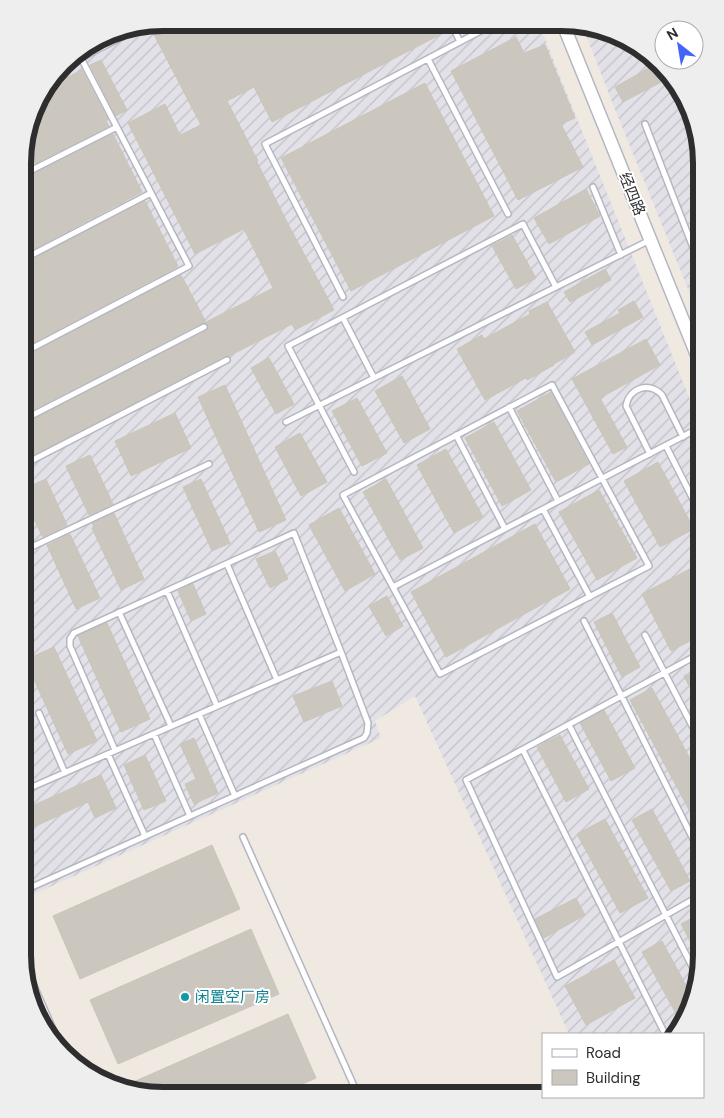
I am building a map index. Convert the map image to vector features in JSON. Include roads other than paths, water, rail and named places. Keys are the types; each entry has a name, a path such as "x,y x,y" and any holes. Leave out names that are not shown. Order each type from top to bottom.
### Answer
{"street":[{"name":"经四路","path":"566,31 693,344"}],"lane":[{"path":"455,31 460,42"},
{"path":"343,296 265,144 482,31"},
{"path":"95,51 117,40"},
{"path":"428,59 508,214"},
{"path":"31,349 189,266 81,60"},
{"path":"645,124 693,245"},
{"path":"31,170 117,127"},
{"path":"593,187 621,254"},
{"path":"31,255 152,193"},
{"path":"354,472 288,346 523,224 556,287"},
{"path":"286,422 651,240"},
{"path":"343,318 374,378"},
{"path":"31,416 204,327"},
{"path":"688,332 693,330"},
{"path":"31,461 227,360"},
{"path":"552,385 649,566 440,674 343,495 509,408 552,385"},
{"path":"650,454 626,406 627,400 635,391 648,387 658,391 662,395 683,437"},
{"path":"509,408 558,501"},
{"path":"393,587 693,432"},
{"path":"456,435 505,529"},
{"path":"666,446 693,498"},
{"path":"31,547 209,464"},
{"path":"543,509 590,597"},
{"path":"31,887 364,738 367,733 368,723 294,533 74,633 70,639 70,646 115,750"},
{"path":"227,564 277,680"},
{"path":"166,591 218,706"},
{"path":"119,612 171,726"},
{"path":"584,621 692,837"},
{"path":"645,635 692,726"},
{"path":"31,787 341,652"},
{"path":"692,658 466,780 556,977 692,900"},
{"path":"39,713 65,772"},
{"path":"199,714 235,796"},
{"path":"569,725 692,966"},
{"path":"154,734 190,816"},
{"path":"523,750 664,1033"},
{"path":"108,754 145,836"},
{"path":"243,837 354,1087"}],"place":[{"name":"闲置空厂房","path":"185,997"}]}
